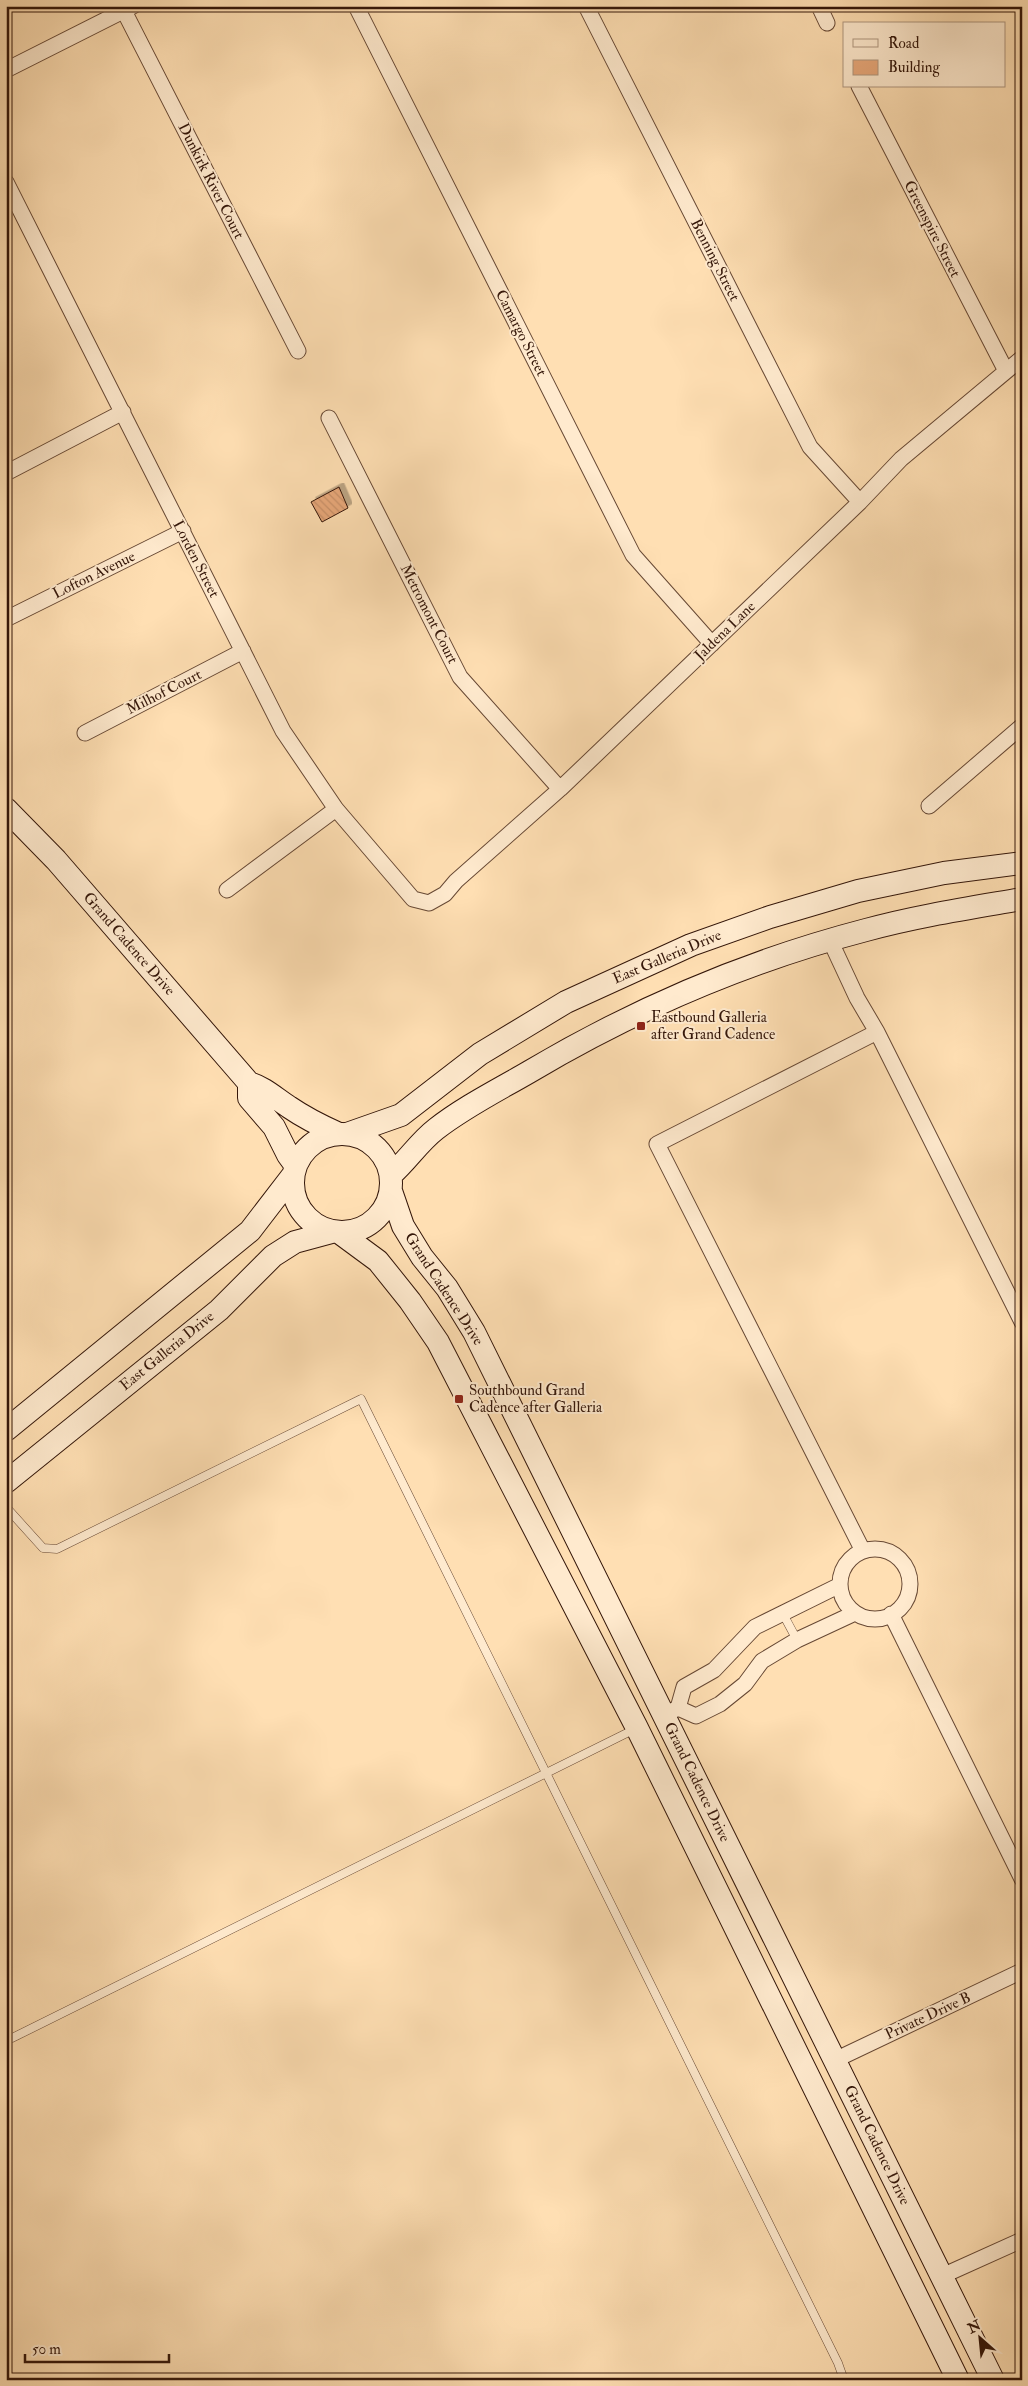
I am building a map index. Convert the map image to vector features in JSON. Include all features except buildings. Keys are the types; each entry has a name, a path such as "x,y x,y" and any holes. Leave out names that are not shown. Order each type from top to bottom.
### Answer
{"main road":[{"name":"Grand Cadence Drive","path":"6,808 56,860 249,1083 262,1087 309,1120 343,1134"},
{"name":"East Galleria Drive","path":"343,1134 401,1115 480,1054 566,1002 691,945 770,917 858,891 944,873 1022,863"},
{"path":"295,1171 293,1190 298,1205 306,1217 318,1227 336,1232 355,1231 368,1226 383,1211 391,1183 437,1128 608,1027 709,981 830,940 902,921 1022,900"},
{"name":"Grand Cadence Drive","path":"249,1083 249,1098 274,1127 295,1171"},
{"path":"6,1430 250,1231 295,1171 303,1153 313,1144 325,1137 343,1134 363,1138 376,1147 386,1160 391,1183"},
{"name":"Grand Cadence Drive","path":"391,1183 403,1226 422,1257 447,1288 474,1332 671,1711 835,2060 993,2380"},
{"name":"Grand Cadence Drive","path":"336,1232 378,1261 410,1301 438,1342 637,1728 958,2380"},
{"name":"East Galleria Drive","path":"6,1482 219,1310 277,1252 296,1242 336,1232"},
{"path":"637,1728 671,1711"}],"street":[{"name":"Camargo Street","path":"356,6 633,555 712,644"},
{"name":"Benning Street","path":"586,6 810,447 860,502"},
{"path":"818,6 827,23"},
{"path":"6,70 128,9"},
{"name":"Dunkirk River Court","path":"128,9 298,351"},
{"name":"Greenspire Street","path":"860,88 1006,371"},
{"name":"Lorden Street","path":"6,182 283,731 336,809 413,899 429,903"},
{"name":"Jaldena Lane","path":"429,903 445,894 456,881 560,789 860,502 901,459 1022,358"},
{"path":"6,473 123,412"},
{"name":"Metromont Court","path":"329,418 460,676 560,789"},
{"name":"Lofton Avenue","path":"6,619 182,531"},
{"name":"Milhof Court","path":"85,733 243,651"},
{"path":"929,806 1022,726"},
{"path":"1000,745 1022,742"},
{"path":"227,890 336,809"},
{"path":"830,940 857,998 876,1032 1022,1322"},
{"path":"863,1552 657,1144 876,1032"},
{"path":"875,1549 887,1552 898,1558 905,1567 909,1578 909,1590 905,1602 891,1614 875,1619 864,1618 855,1613 844,1600 840,1585 846,1565 863,1552 875,1549"},
{"path":"840,1585 755,1627 714,1670 684,1687 671,1711 696,1716 720,1704 745,1684 762,1661 797,1640 855,1613"},
{"path":"891,1614 1022,1880"},
{"name":"Private Drive B","path":"835,2060 1022,1972"},
{"path":"942,2276 1022,2240"}],"lane":[{"path":"6,1507 37,1543 50,1550 57,1550 361,1399 838,2363 844,2380"},
{"path":"782,1612 797,1640"},
{"path":"6,2041 637,1728"}],"place":[{"name":"Eastbound Galleria after Grand Cadence","path":"641,1026"},
{"name":"Southbound Grand Cadence after Galleria","path":"459,1399"}]}
